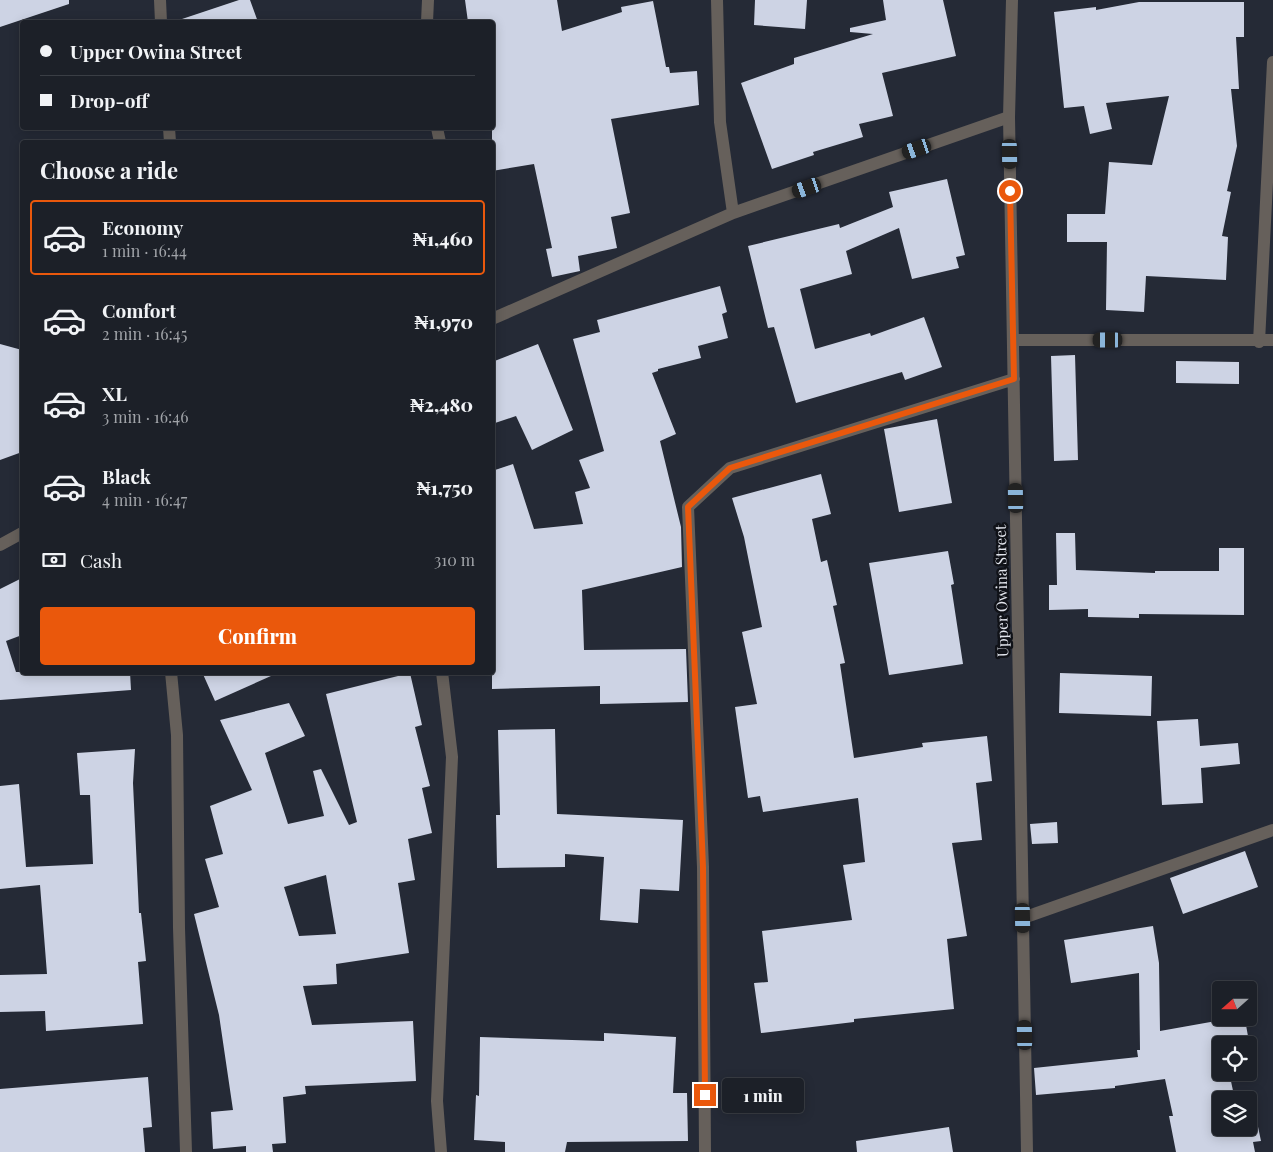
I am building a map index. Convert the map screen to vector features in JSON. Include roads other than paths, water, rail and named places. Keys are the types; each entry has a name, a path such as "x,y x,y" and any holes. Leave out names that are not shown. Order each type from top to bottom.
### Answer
{"street":[{"path":"160,0 161,20"},
{"path":"427,20 428,0"},
{"path":"717,0 720,122 733,213"},
{"name":"Upper Owina Street","path":"1012,0 1009,117 1027,1152"},
{"path":"1259,342 1273,62"},
{"path":"495,318 733,213 1009,117"},
{"path":"1013,340 1259,342 1273,340"},
{"path":"705,1152 703,867 688,507 730,468 1014,379"},
{"path":"0,545 20,534"},
{"path":"171,675 177,735 179,928 186,1152"},
{"path":"441,1152 438,1101 452,756 442,675"},
{"path":"1023,918 1273,830"}]}
